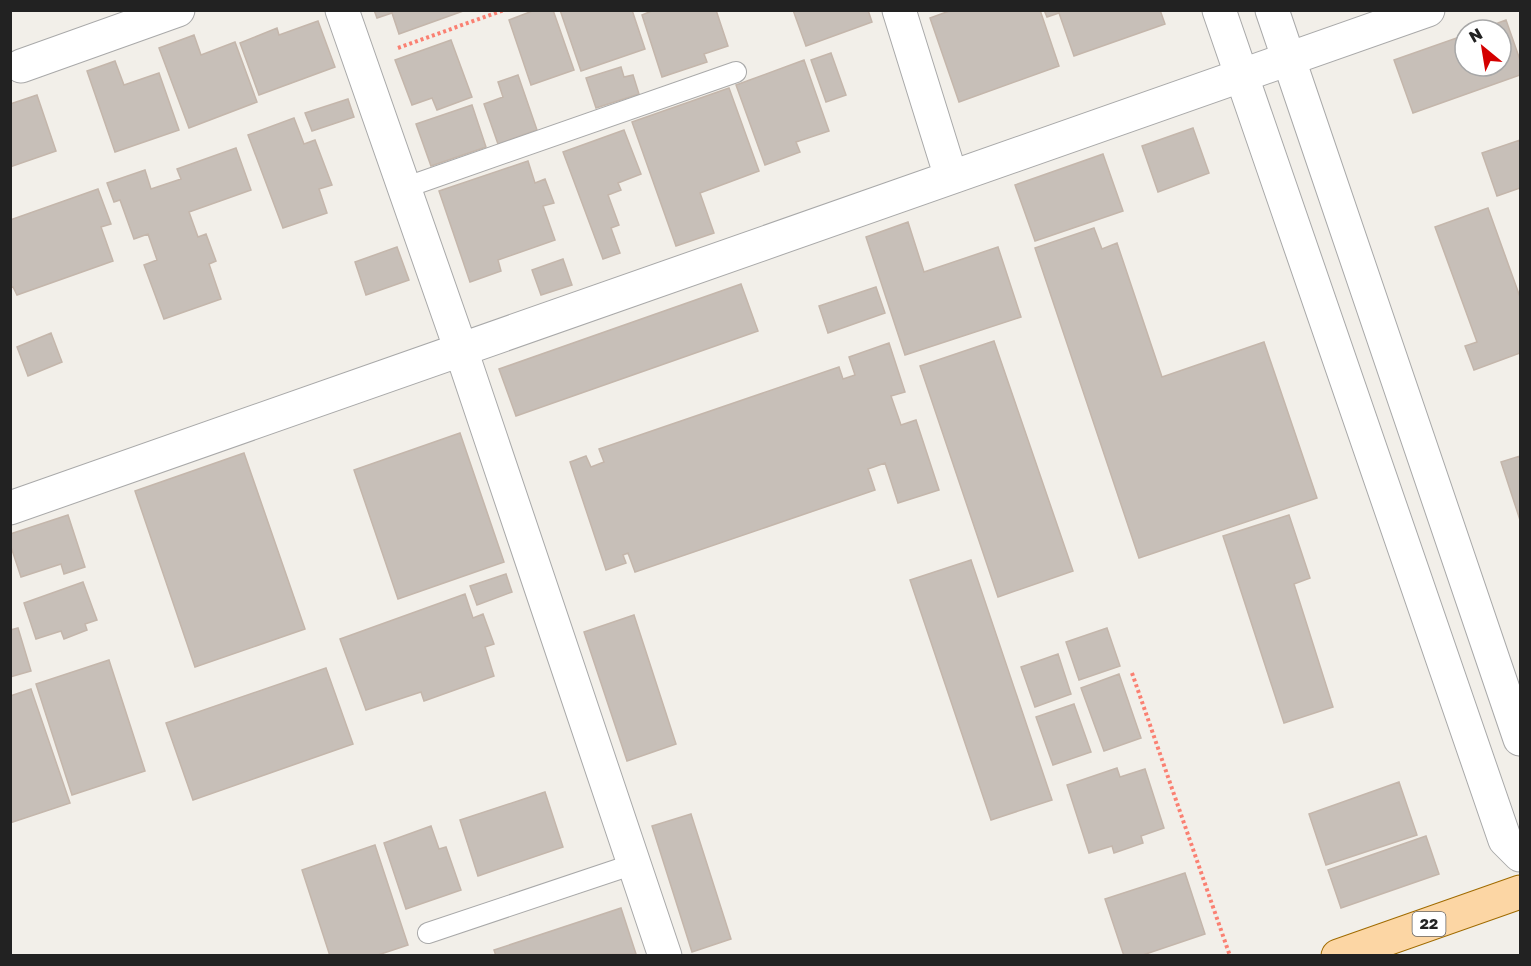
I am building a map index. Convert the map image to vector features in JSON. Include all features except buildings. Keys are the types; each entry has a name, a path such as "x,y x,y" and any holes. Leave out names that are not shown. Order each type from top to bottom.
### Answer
{"main road":[{"name":"22","path":"1338,956 1521,892"}],"street":[{"path":"21,66 178,10"},
{"path":"342,10 461,350 665,956"},
{"path":"899,10 951,177"},
{"path":"1220,10 1505,840 1521,855"},
{"path":"1272,10 1521,739"},
{"path":"10,508 1428,10"}],"lane":[{"path":"404,188 736,72"},
{"path":"428,933 634,864"}],"path":[{"path":"360,62 504,10"},
{"path":"1132,673 1230,956"}]}
